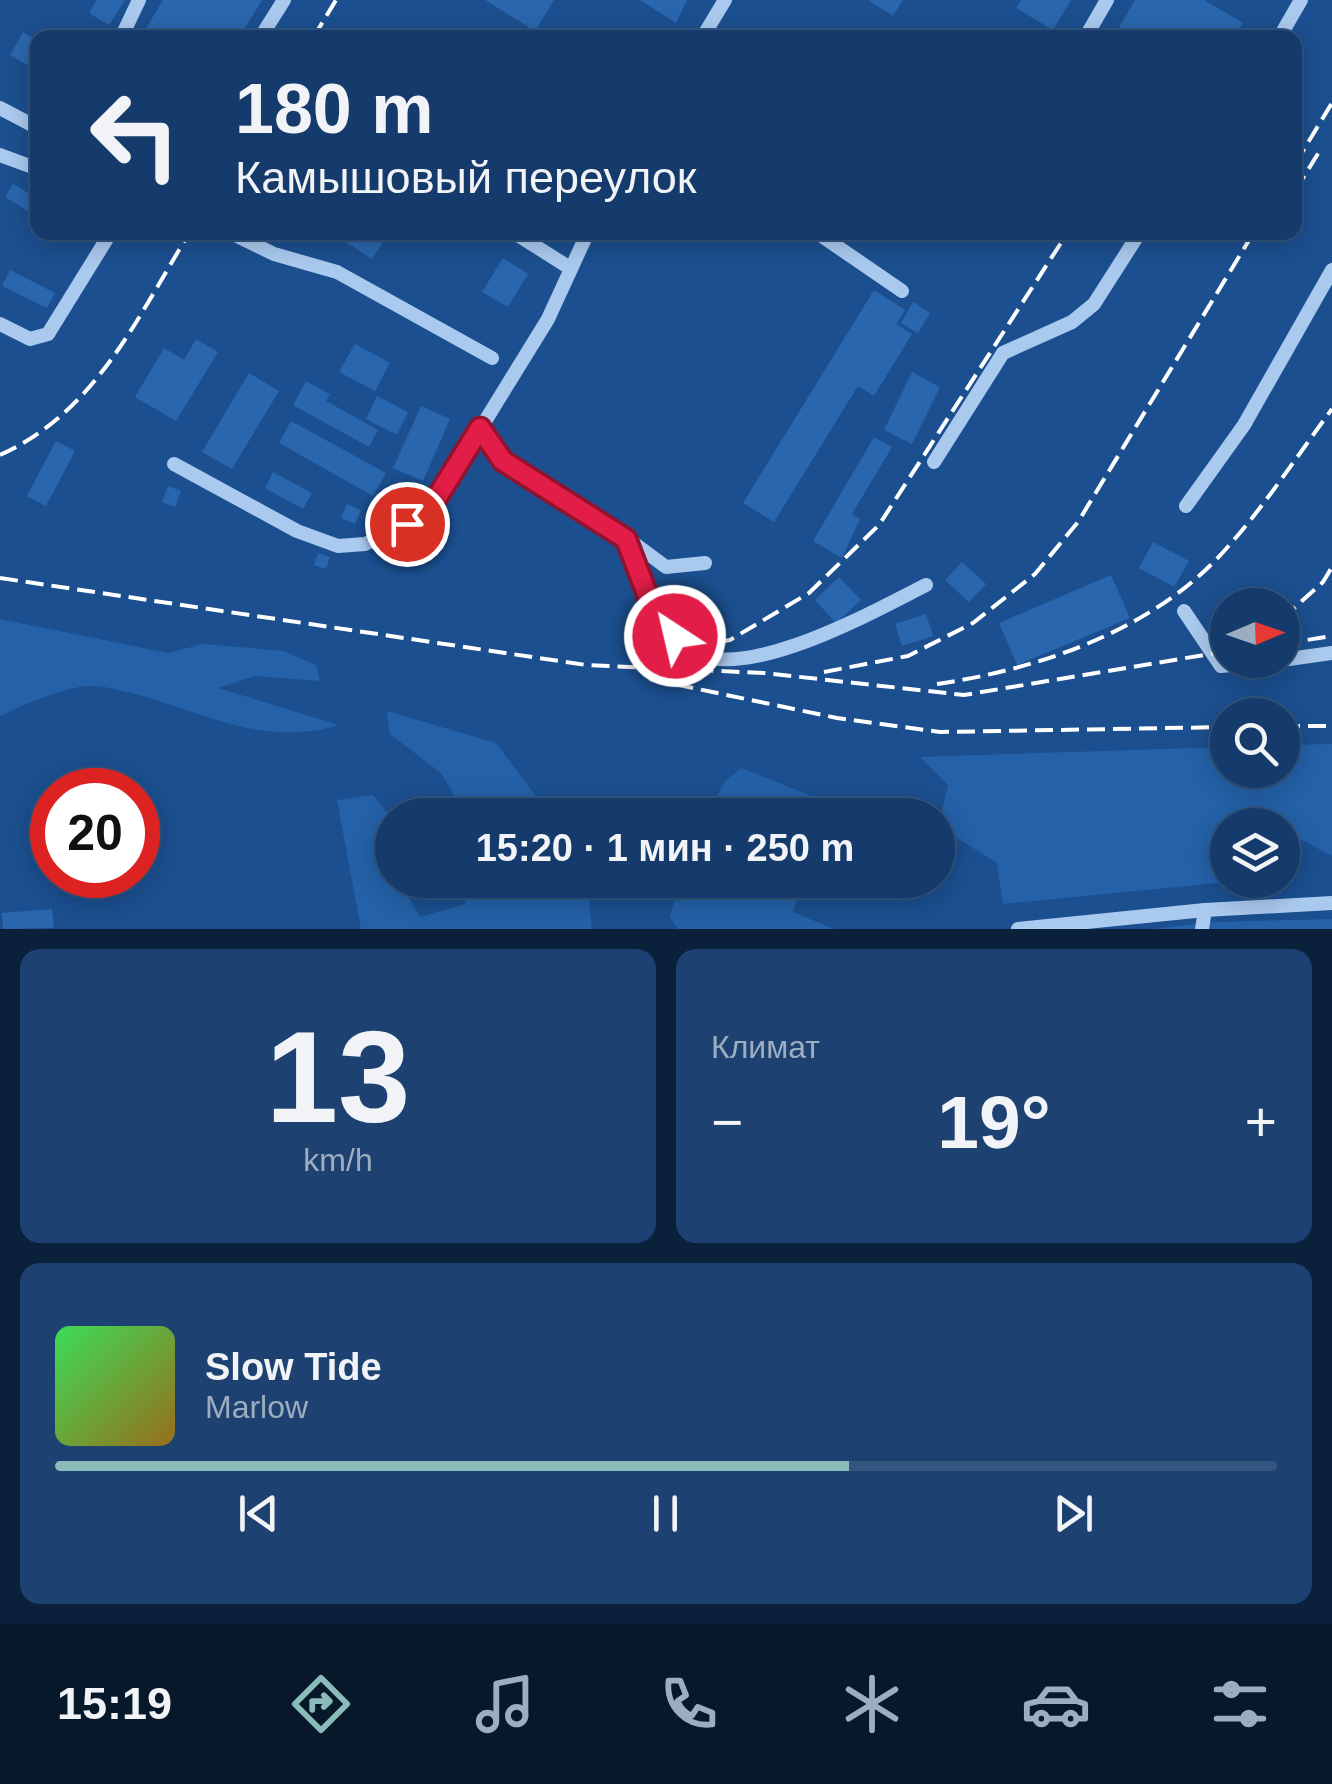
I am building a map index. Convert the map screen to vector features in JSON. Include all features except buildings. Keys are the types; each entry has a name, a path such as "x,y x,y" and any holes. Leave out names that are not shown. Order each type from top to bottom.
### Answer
{"street":[{"path":"125,30 139,0"},
{"path":"265,30 284,0"},
{"path":"707,30 725,0"},
{"path":"1090,30 1107,0"},
{"path":"1283,30 1301,0"},
{"path":"0,108 30,124"},
{"path":"0,154 30,166"},
{"path":"0,324 30,339 48,334 107,240"},
{"path":"245,240 274,254 337,272 492,358"},
{"path":"526,240 570,268"},
{"path":"174,464 298,531 351,548 380,540 426,510 548,319 584,240"},
{"path":"828,240 902,291"},
{"path":"934,462 1003,353 1080,316 1094,304 1135,240"},
{"path":"1186,506 1244,425 1332,270"},
{"path":"480,428 503,461 666,566 705,563"},
{"path":"626,539 661,622 689,651 717,658 744,658 836,630 926,585"},
{"path":"1184,611 1210,651"},
{"path":"1300,657 1332,653"},
{"path":"1018,929 1205,910 1332,903"},
{"path":"1202,929 1205,910"}],"shaded area":[{"path":"0,619 168,653 203,644 284,651 316,665 320,681 255,676 218,688 339,725 306,732 275,732 216,720 96,686 61,692 0,716"},
{"path":"387,711 496,743 537,798 455,798 442,774 390,734"},
{"path":"1332,744 1332,856 1300,842 1300,808 1210,808 1210,884 1003,904 997,863 955,837 955,798 945,798 948,785 920,757 1210,748 1210,788 1300,788 1300,745"},
{"path":"741,768 816,798 716,798 725,781"},
{"path":"373,795 375,798 375,898 409,898 420,917 465,904 466,898 589,898 592,929 361,929 337,800"},
{"path":"675,898 798,898 793,912 834,929 678,929 670,917"},
{"path":"1332,919 1332,929 1152,929 1213,922"}],"railway":[{"path":"318,30 336,0"},
{"path":"1302,152 1332,103"},
{"path":"1302,180 1319,152"},
{"path":"0,455 34,436 89,388 132,329 185,240"},
{"path":"640,657 730,640 809,593 879,525 1063,240"},
{"path":"824,672 908,656 973,623 1035,574 1078,522 1249,240"},
{"path":"937,684 1055,656 1130,624 1165,603 1239,534 1332,409"},
{"path":"1300,603 1323,582 1332,567"},
{"path":"0,578 586,665 764,673 964,695 1210,654"},
{"path":"1300,641 1332,636"},
{"path":"650,679 837,718 940,732 1210,727"},
{"path":"1300,726 1332,726"}],"route":[{"path":"407,524 438,496 480,428 492,452 503,461 604,521 626,539 652,607 675,636"}]}
